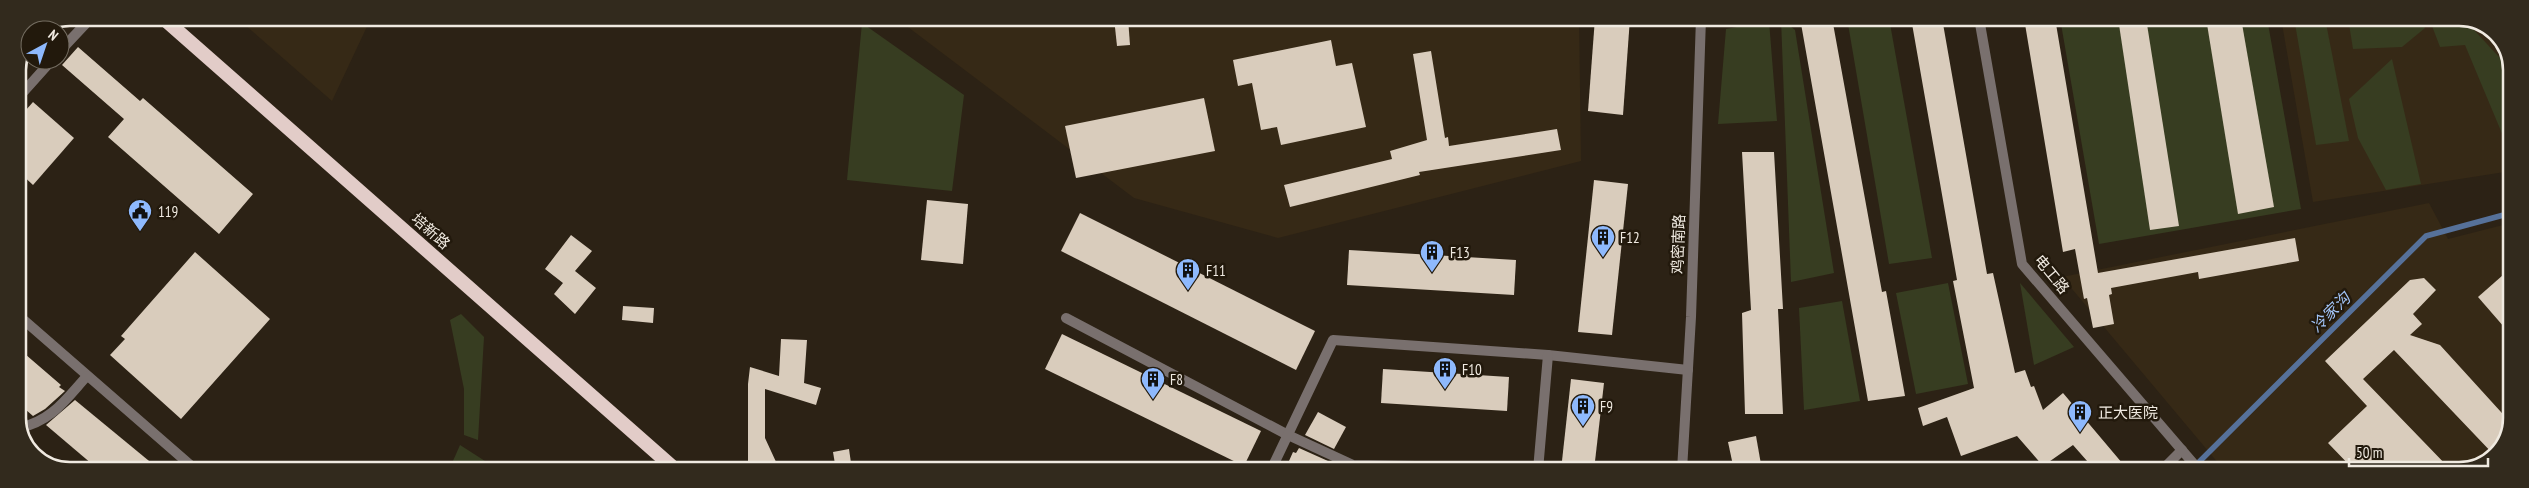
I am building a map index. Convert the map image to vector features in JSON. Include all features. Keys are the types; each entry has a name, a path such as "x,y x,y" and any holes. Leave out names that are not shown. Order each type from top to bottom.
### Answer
{"highway":[{"name":"培新路","path":"172,26 666,461"}],"street":[{"path":"70,40 83,26"},
{"name":"鸡密南路","path":"1682,462 1688,370 1701,27"},
{"name":"电工路","path":"1981,27 2022,264 2192,462"},
{"path":"26,89 43,70"},
{"path":"1066,318 1288,434 1347,462"},
{"path":"26,322 186,461"},
{"path":"1275,462 1333,340 1548,355 1688,370"},
{"path":"1539,462 1548,355"},
{"path":"27,426 51,416 87,376"},
{"path":"2170,462 2182,450"}],"shaded area":[{"path":"246,26 367,26 332,101"},
{"path":"907,26 1579,27 1581,161 1278,238 1134,198"},
{"path":"2283,27 2465,27 2478,31 2494,43 2503,67 2503,172 2313,202"},
{"path":"2429,203 2448,239 2503,225 2502,424 2500,432 2497,440 2488,451 2476,458 2459,462 2217,462 2062,277"}],"green space":[{"path":"862,26 867,26 964,95 952,191 847,180"},
{"path":"1738,27 1769,27 1777,121 1718,124 1726,29"},
{"path":"1781,27 1791,27 1795,30 1834,273 1791,282"},
{"path":"1848,27 1891,27 1932,258 1889,264"},
{"path":"2062,27 2269,27 2301,209 2099,244"},
{"path":"2296,27 2327,27 2349,141 2316,145"},
{"path":"2349,27 2425,28 2402,47 2353,49"},
{"path":"2432,27 2470,28 2473,29 2501,59 2503,67 2503,135 2465,45 2440,47"},
{"path":"2392,59 2421,184 2386,190 2358,138 2349,99"},
{"path":"1948,283 1968,384 1916,394 1896,293"},
{"path":"2020,283 2074,347 2034,365"},
{"path":"1842,301 1860,401 1804,410 1799,308"},
{"path":"461,314 484,337 478,440 464,435 464,389 450,320"},
{"path":"460,445 485,461 453,461"}],"building":[{"path":"1115,26 1129,26 1130,45 1117,46"},
{"path":"1594,27 1629,27 1623,115 1588,111"},
{"path":"1802,27 1834,27 1882,292 1886,291 1905,396 1868,401"},
{"path":"1913,27 1944,27 1987,274 1993,273 2015,373 2025,370 2031,387 2034,386 2043,410 2063,393 2121,462 2088,462 2073,445 2049,462 2039,462 2017,436 1961,456 1947,417 1923,426 1918,408 1974,388 1953,281 1957,280"},
{"path":"2025,27 2056,27 2098,273 2295,238 2299,261 2199,279 2198,272 2111,288 2112,294 2109,295 2114,324 2093,328 2087,298 2084,299 2075,249 2063,252"},
{"path":"2119,27 2147,27 2179,226 2150,230"},
{"path":"2207,27 2243,27 2274,207 2238,214"},
{"path":"1331,40 1336,66 1352,63 1366,127 1281,145 1277,127 1261,130 1252,83 1238,86 1233,60"},
{"path":"78,47 140,101 143,98 253,194 219,234 108,137 124,119 68,70 70,70 70,56"},
{"path":"1431,51 1445,138 1448,137 1449,146 1557,129 1561,150 1419,172 1420,175 1290,207 1284,185 1392,159 1390,151 1427,140 1413,54"},
{"path":"1204,98 1215,151 1076,178 1065,126"},
{"path":"33,102 74,138 33,185 26,178 26,110"},
{"path":"1742,152 1774,152 1783,309 1778,309 1783,414 1745,414 1742,313 1751,310"},
{"name":"F12","path":"1594,180 1628,184 1612,335 1578,332"},
{"path":"927,200 968,204 963,264 921,260"},
{"name":"F11","path":"1080,213 1315,331 1296,370 1061,251"},
{"path":"571,235 592,251 575,271 596,288 575,314 554,294 563,283 545,269"},
{"name":"F13","path":"1349,250 1516,260 1514,295 1347,285"},
{"path":"195,252 270,319 181,419 110,355 125,339 121,336"},
{"path":"2502,276 2502,325 2478,297"},
{"path":"2424,278 2436,290 2413,314 2422,324 2410,335 2440,345 2502,413 2500,432 2497,440 2489,450 2394,350 2363,379 2443,462 2346,462 2328,443 2367,406 2325,361 2410,280"},
{"path":"623,306 654,308 653,323 622,320"},
{"name":"F8","path":"1062,334 1261,431 1246,461 1235,461 1045,369"},
{"path":"781,339 807,340 804,383 821,388 816,405 765,389 765,438 776,461 748,461 748,384 750,367 779,376"},
{"path":"26,355 61,385 59,387 65,391 45,409 33,416 26,410"},
{"name":"F10","path":"1383,369 1509,377 1507,411 1381,403"},
{"name":"F9","path":"1571,379 1604,383 1595,462 1562,462"},
{"path":"75,400 149,461 88,461 46,425"},
{"path":"1318,412 1346,427 1334,449 1305,435"},
{"path":"1756,436 1761,462 1732,462 1728,442"},
{"path":"1299,448 1328,461 1289,462 1293,452 1296,453"},
{"path":"849,449 851,461 835,461 833,452"}],"waterway":[{"name":"冷家沟","path":"2199,462 2426,236 2503,215"}],"place":[{"name":"119","path":"140,232"},
{"name":"F12","path":"1603,258"},
{"name":"F13","path":"1432,273"},
{"name":"F11","path":"1188,291"},
{"name":"F10","path":"1445,390"},
{"name":"F8","path":"1153,400"},
{"name":"F9","path":"1583,427"},
{"name":"正大医院","path":"2080,433"}]}
